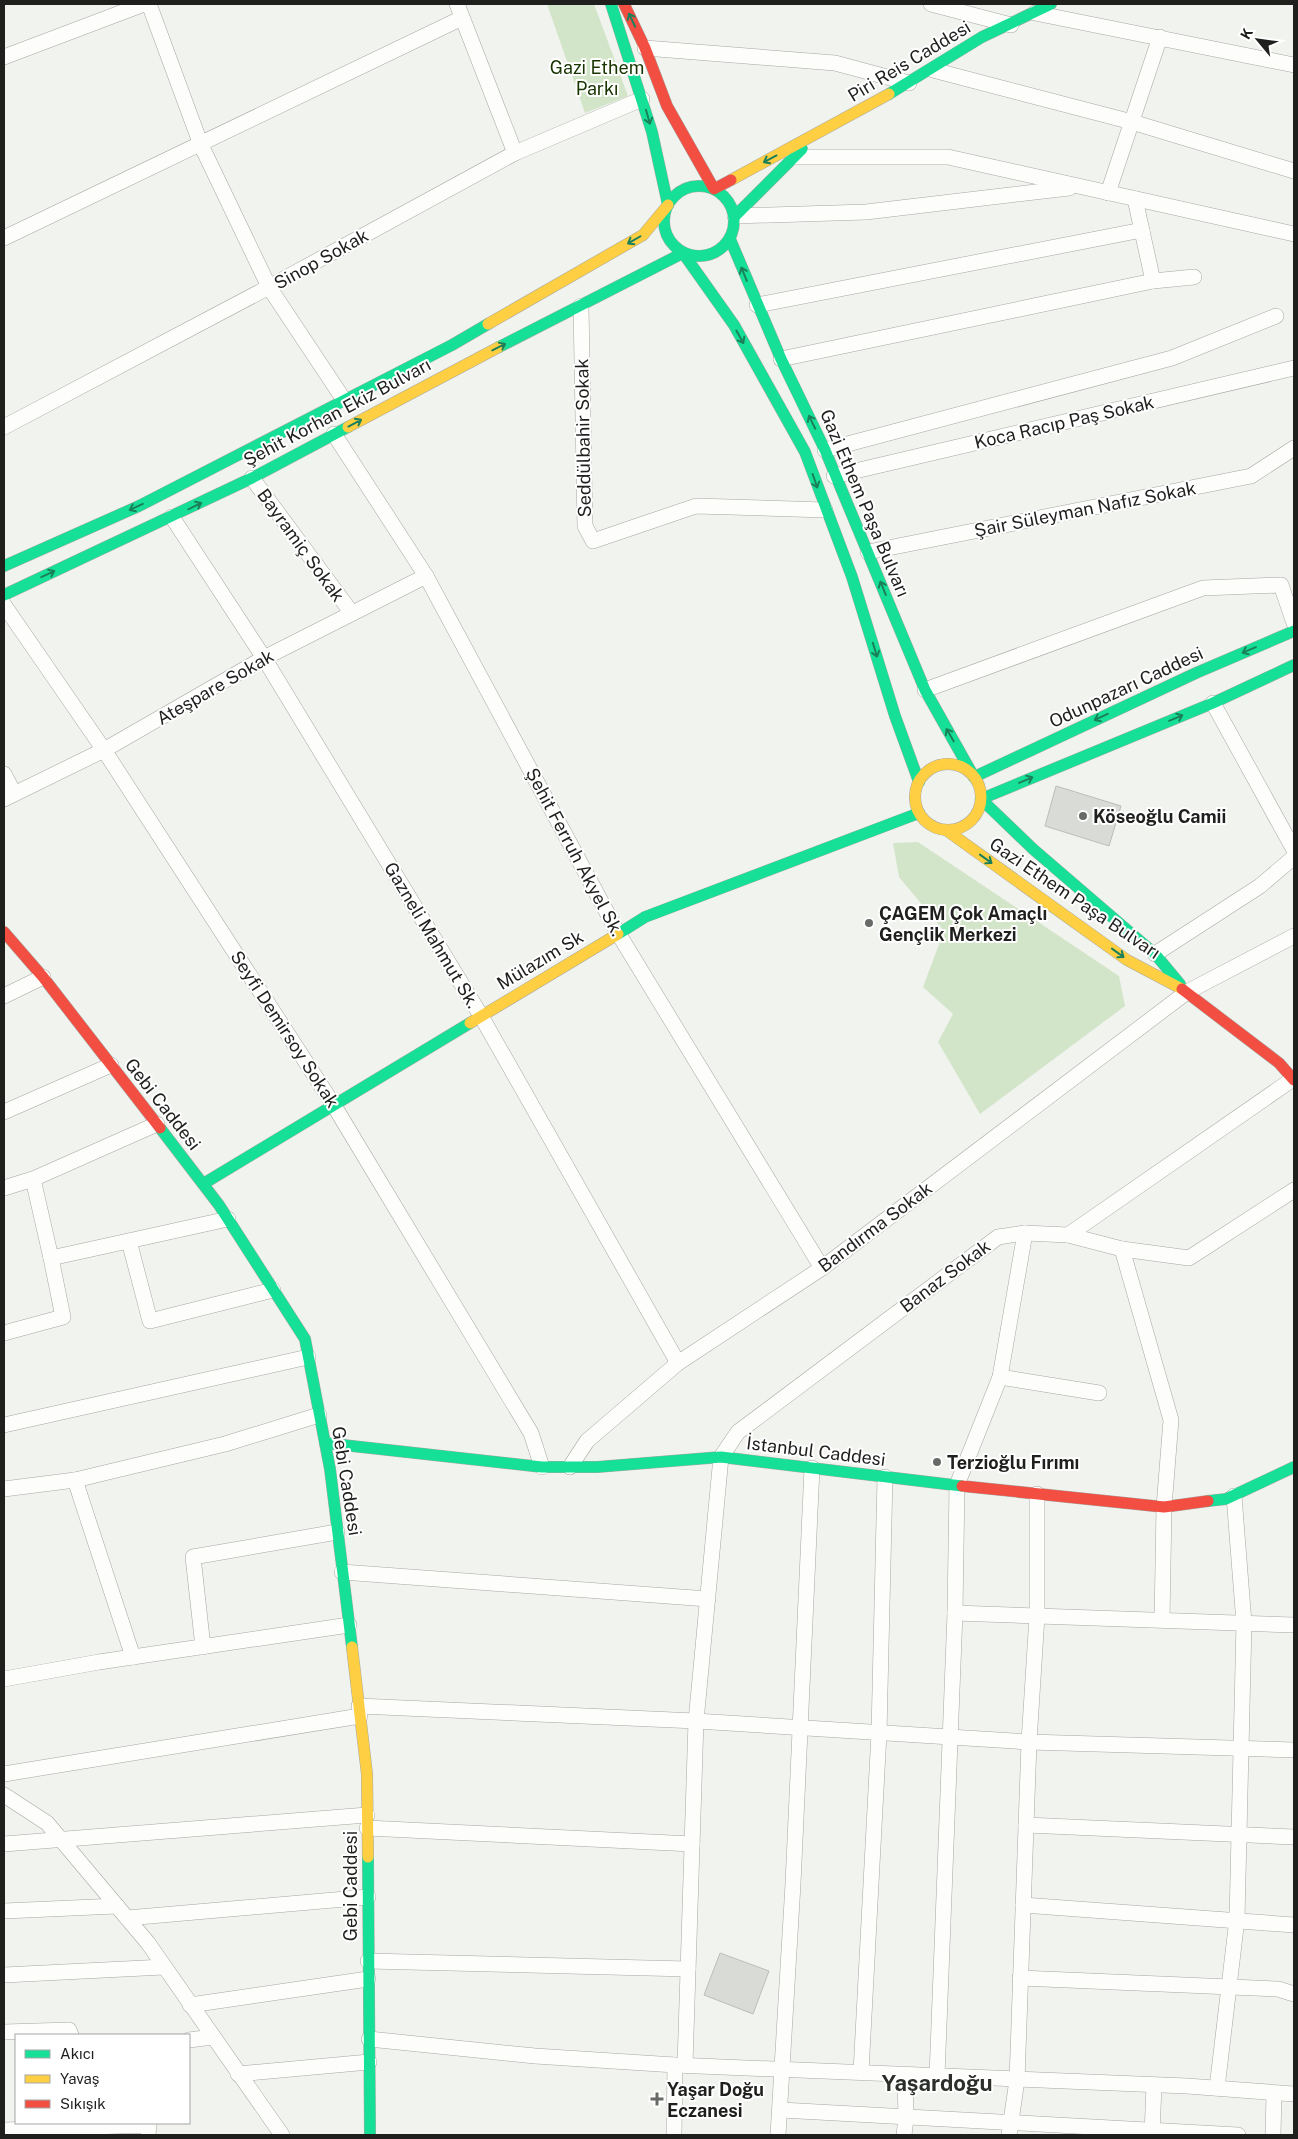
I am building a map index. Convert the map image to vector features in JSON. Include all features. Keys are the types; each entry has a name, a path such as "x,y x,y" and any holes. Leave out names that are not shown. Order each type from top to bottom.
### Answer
{"main road":[{"path":"611,4 642,99 668,206"},
{"path":"624,4 645,48 667,106 714,189"},
{"name":"Piri Reis Caddesi","path":"714,189 933,70 982,37 1011,25 1051,4"},
{"name":"Piri Reis Caddesi","path":"735,216 813,136"},
{"path":"704,186 714,189 724,195 731,205 735,216 734,228 730,239 724,247 705,257 683,253 668,238 664,227 668,206 674,196 688,188 704,186"},
{"name":"Şehit Korhan Ekiz Bulvarı","path":"4,566 140,506 452,345 643,235 668,206"},
{"name":"Gazi Ethem Paşa Bulvarı","path":"730,239 781,360 825,450 834,476 868,552 925,690 974,777"},
{"name":"Şehit Korhan Ekiz Bulvarı","path":"4,595 252,478 683,253"},
{"name":"Gazi Ethem Paşa Bulvarı","path":"683,253 734,325 805,452 825,510 852,577 919,782"},
{"name":"Odunpazarı Caddesi","path":"974,777 1196,673 1294,631"},
{"path":"981,799 1213,703 1294,664"},
{"path":"946,764 962,768 974,777 981,799 979,809 966,825 946,830 926,822 919,814 916,792 919,782 926,773 946,764"},
{"name":"Gazi Ethem Paşa Bulvarı","path":"981,799 1033,848 1155,954 1187,992"},
{"name":"Mülazım Sk","path":"203,1184 645,917 919,814"},
{"name":"Gazi Ethem Paşa Bulvarı","path":"946,830 1127,960 1187,992 1279,1062 1294,1079"},
{"name":"Gebi Caddesi","path":"4,932 43,976 203,1184 228,1219 304,1339 325,1443 338,1532 367,1774 370,2135"},
{"name":"İstanbul Caddesi","path":"325,1443 542,1467 570,1467 720,1457 1164,1507 1226,1499 1294,1467"}],"street":[{"path":"4,57 144,4"},
{"path":"149,4 200,145 269,287 344,400"},
{"path":"457,4 515,153"},
{"path":"932,4 1011,25"},
{"path":"1035,13 1294,65"},
{"path":"4,238 462,18"},
{"path":"1108,193 1160,37"},
{"path":"645,48 835,63 909,83"},
{"path":"933,70 1132,122 1294,171"},
{"name":"Sinop Sokak","path":"4,426 269,287 515,153 642,99"},
{"path":"794,157 948,157 1294,234"},
{"path":"735,216 866,212 1081,187"},
{"path":"1135,199 1153,281"},
{"path":"757,305 1142,230"},
{"path":"781,360 1153,281 1194,277"},
{"name":"Seddülbahir Sokak","path":"581,306 585,526 593,541 696,506 825,510"},
{"path":"825,450 1172,358 1276,316"},
{"name":"Koca Racıp Paş Sokak","path":"834,476 1294,368"},
{"name":"Şehit Ferruh Akyel Sk.","path":"334,434 426,576 618,933 822,1268"},
{"name":"Şair Süleyman Nafız Sokak","path":"868,552 1251,476 1294,448"},
{"name":"Bayramiç Sokak","path":"252,478 351,612"},
{"name":"Gazneli Mahmut Sk.","path":"172,517 264,658 481,1016 678,1363"},
{"name":"Ateşpare Sokak","path":"9,796 104,750 264,658 351,612 426,576"},
{"path":"925,690 1203,588 1281,585 1294,623"},
{"name":"Seyfi Demirsoy Sokak","path":"4,605 104,750 333,1104 531,1433 542,1467"},
{"path":"1213,703 1294,850"},
{"path":"4,774 9,796"},
{"path":"1155,954 1260,886 1294,857"},
{"name":"Bandırma Sokak","path":"570,1467 587,1441 678,1363 822,1268 1187,992 1294,936"},
{"path":"4,996 43,976"},
{"path":"4,1112 111,1065"},
{"path":"1068,1235 1294,1079"},
{"path":"4,1188 33,1178 157,1124"},
{"path":"4,1333 63,1317 33,1178"},
{"name":"Banaz Sokak","path":"720,1457 738,1432 998,1237 1025,1233 1068,1235 1122,1249 1189,1258 1294,1190"},
{"path":"51,1258 228,1219"},
{"path":"936,2076 951,1738 957,1485 1000,1377 1025,1233"},
{"path":"130,1241 150,1321 273,1290"},
{"path":"1122,1249 1171,1420 1164,1507 1162,1620"},
{"path":"4,1424 308,1357"},
{"path":"1000,1377 1099,1393"},
{"path":"4,1490 75,1480 225,1444 319,1414"},
{"path":"674,2135 688,1969 696,1721 720,1457"},
{"path":"778,2135 781,2110 812,1468"},
{"path":"861,2072 879,1733 885,1477"},
{"path":"75,1480 133,1657"},
{"path":"1010,2130 1017,2080 1028,1742 1037,1616 1037,1494"},
{"path":"1217,2088 1237,1919 1237,1834 1242,1749 1244,1622 1234,1496"},
{"path":"203,1647 193,1557 338,1532"},
{"path":"342,1572 708,1599"},
{"path":"955,1613 1294,1625"},
{"path":"4,1679 133,1657 349,1625"},
{"path":"4,1774 359,1711 696,1721 1028,1742 1294,1750"},
{"path":"4,1795 48,1823 127,1918 164,1967 282,2135"},
{"path":"4,1844 61,1839 367,1822 692,1844"},
{"path":"1026,1825 1294,1837"},
{"path":"127,1918 368,1897"},
{"path":"1023,1905 1237,1919 1294,1925"},
{"path":"4,1910 117,1906"},
{"path":"368,1961 688,1969"},
{"path":"4,1974 164,1967"},
{"path":"1020,1978 1278,1989 1294,1994"},
{"path":"190,2005 368,1979"},
{"path":"4,2032 68,2030 71,2034"},
{"path":"190,2040 213,2037"},
{"path":"369,2040 536,2056 680,2065 1154,2085 1294,2094"},
{"path":"238,2074 369,2062"},
{"path":"904,2135 906,2118 905,2075"},
{"path":"1152,2132 1154,2085"},
{"path":"1272,2135 1274,2093"},
{"path":"781,2110 906,2118 1010,2130 1238,2135"},
{"path":"4,2130 149,2125 148,2135"}],"green space":[{"name":"Gazi Ethem Parkı","path":"547,4 594,4 628,96 585,113"},
{"path":"918,842 1119,976 1125,1006 980,1114 938,1042 953,1014 923,987 944,931 899,877 893,843"}],"building":[{"name":"Köseoğlu Camii","path":"1056,786 1121,806 1109,846 1045,826"},
{"path":"720,1953 769,1971 753,2014 704,1995"}],"traffic: fast":[{"path":"611,4 652,132 668,205"},
{"path":"889,94 982,37 1051,4"},
{"path":"735,216 802,149"},
{"path":"706,186 719,192 728,201 732,207 734,221 732,235 724,246 713,254 692,256 685,254 674,246 666,235 664,214 666,207 674,196 685,188 706,186"},
{"path":"730,239 781,359 825,450 925,690 974,777"},
{"path":"683,253 734,325 805,452 852,577 895,716 919,782"},
{"path":"499,347 683,253"},
{"path":"4,566 139,506 452,345 488,324"},
{"path":"4,595 252,478 348,427"},
{"path":"974,777 1196,673 1294,631"},
{"path":"981,799 1213,703 1294,665"},
{"path":"981,799 1033,849 1155,954 1180,984"},
{"path":"618,934 645,917 919,813"},
{"path":"203,1184 470,1023"},
{"path":"160,1128 219,1205 305,1339 330,1469 352,1647"},
{"path":"325,1443 542,1467 597,1467 721,1457 962,1486"},
{"path":"1208,1501 1226,1499 1294,1467"},
{"path":"368,1857 370,2135"}],"traffic: slow":[{"path":"731,180 889,94"},
{"path":"488,324 643,235 668,205"},
{"path":"348,427 499,347"},
{"path":"948,764 961,767 971,774 978,784 981,797 978,810 971,820 961,827 948,830 935,827 925,820 918,810 915,797 918,784 925,774 935,767 948,764"},
{"path":"946,830 1127,960 1182,989"},
{"path":"470,1023 618,934"},
{"path":"352,1647 367,1774 368,1857"}],"traffic: jam":[{"path":"624,4 645,48 667,106 714,189 731,180"},
{"path":"4,932 43,977 160,1128"},
{"path":"1182,989 1279,1063 1294,1080"},
{"path":"962,1486 1164,1507 1208,1501"}],"place":[{"name":"Köseoğlu Camii","path":"1083,816"},
{"name":"ÇAGEM Çok Amaçlı Gençlik Merkezi","path":"869,923"},
{"name":"Terzioğlu Fırımı","path":"937,1462"},
{"name":"Yaşar Doğu Eczanesi","path":"657,2099"}],"district":[{"name":"Yaşardoğu","path":"937,2083"}]}
